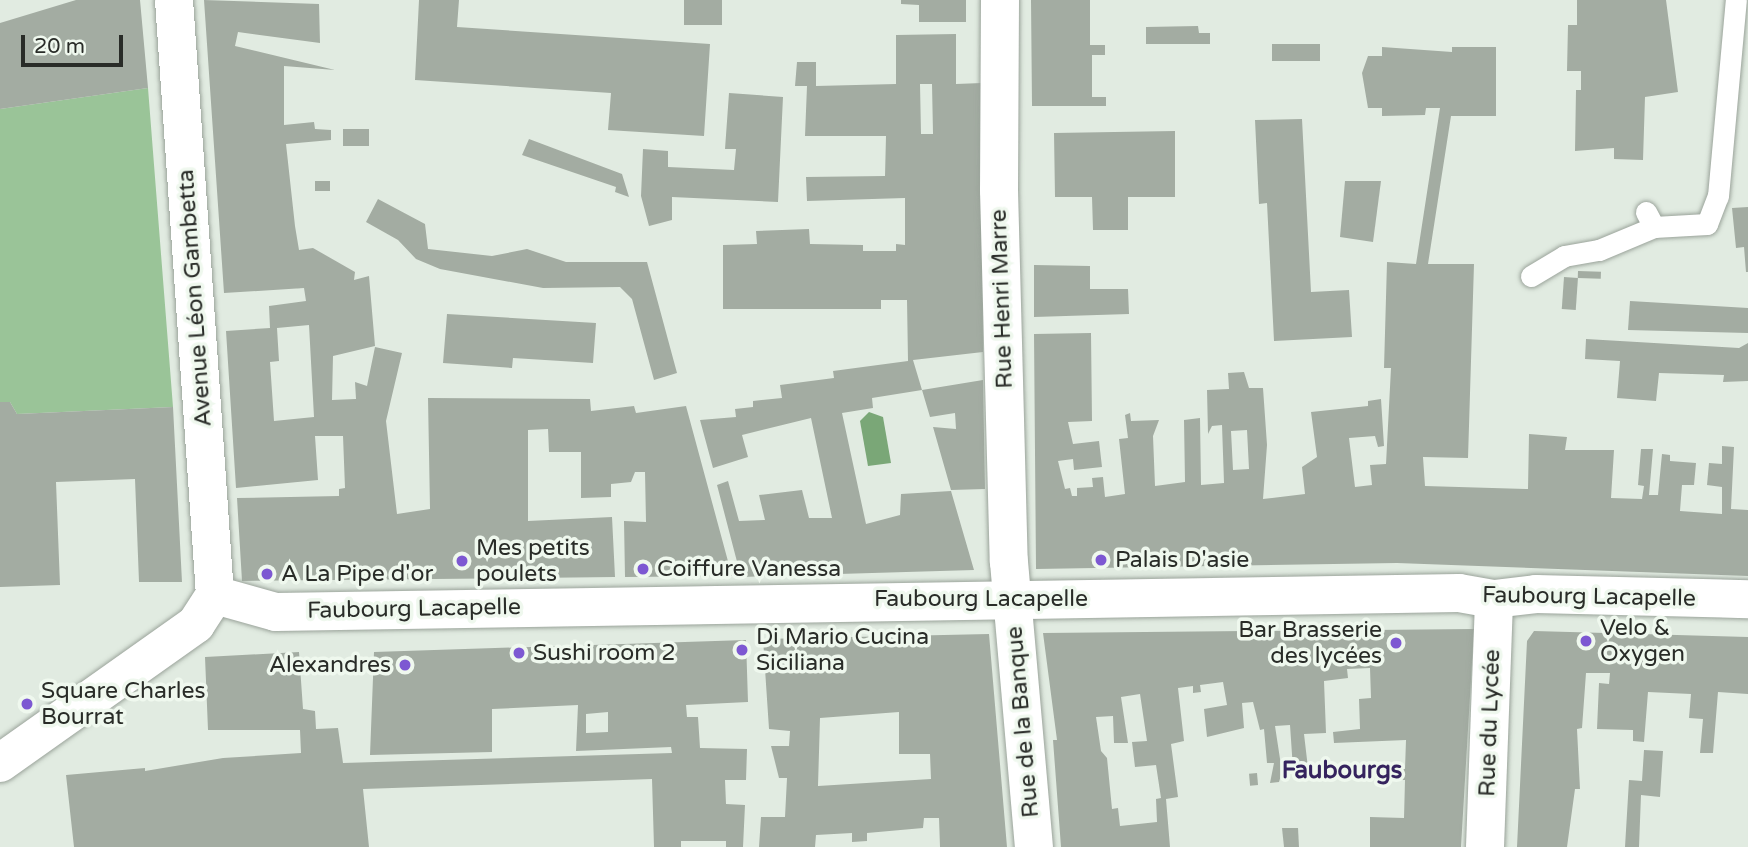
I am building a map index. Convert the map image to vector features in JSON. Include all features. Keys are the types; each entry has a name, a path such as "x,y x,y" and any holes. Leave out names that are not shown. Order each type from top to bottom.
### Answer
{"street":[{"name":"Avenue Léon Gambetta","path":"174,0 215,595"},
{"name":"Rue Henri Marre","path":"1000,0 999,190 1012,598"},
{"name":"Faubourg Lacapelle","path":"215,595 276,612 1012,598 1459,593 1494,599 1536,594 1748,599"},
{"path":"0,763 197,624 215,595"},
{"name":"Rue de la Banque","path":"1012,598 1034,847"},
{"name":"Rue du Lycée","path":"1485,847 1494,599"}],"lane":[{"path":"1531,276 1564,256 1599,250 1650,219 1707,224 1718,196 1736,0"}],"shaded area":[{"path":"148,88 173,407 17,414 10,402 0,402 0,109"},
{"path":"869,412 883,417 891,463 868,466 860,421"}],"building":[{"path":"76,0 140,0 148,88 0,109 0,23"},
{"path":"204,0 319,4 320,43 238,32 235,46 335,70 284,66 284,125 314,122 315,129 331,130 331,140 286,144 295,226 299,250 313,248 355,272 354,280 369,276 375,346 333,356 332,400 356,399 355,382 367,386 375,347 402,353 386,421 397,514 430,509 428,398 590,399 591,411 634,406 636,413 686,406 732,576 625,577 624,521 646,522 645,472 635,472 631,482 611,484 611,497 581,498 581,452 549,452 548,429 528,430 528,521 612,517 615,577 242,581 237,498 339,496 339,489 345,488 343,436 315,436 318,480 236,488 226,331 270,328 269,306 306,301 304,288 224,293","holes":["309,325 314,417 274,421 270,362 279,361 277,328"]},
{"path":"419,0 459,0 457,27 710,44 704,136 608,130 611,93 415,80"},
{"path":"684,0 722,0 722,25 684,25"},
{"path":"901,0 966,0 966,22 919,22 919,5 901,4"},
{"path":"1031,0 1090,0 1090,45 1105,45 1105,55 1092,55 1092,97 1106,97 1106,106 1032,106"},
{"path":"1577,0 1666,0 1678,92 1645,97 1643,160 1614,159 1614,148 1575,151 1576,90 1581,90 1581,71 1567,71 1568,25 1577,25"},
{"path":"1198,26 1199,33 1210,33 1210,44 1146,44 1146,27"},
{"path":"956,34 956,84 982,83 983,352 913,360 922,390 872,398 873,408 842,413 866,524 900,515 901,494 951,491 974,570 741,577 717,485 728,481 739,521 765,520 759,495 802,490 809,518 832,518 811,418 742,435 748,457 713,468 700,420 736,417 735,409 753,407 753,401 782,398 780,385 834,378 833,371 908,361 907,300 881,300 881,309 723,309 723,245 757,244 756,231 809,229 810,244 863,245 863,251 896,251 896,244 905,245 905,198 807,201 806,177 885,176 886,136 805,136 807,86 795,86 797,62 816,62 816,86 896,84 896,35","holes":["920,84 932,84 933,134 921,134"]},
{"path":"1272,44 1320,44 1320,61 1272,61"},
{"path":"1382,47 1452,52 1452,47 1496,47 1496,116 1451,116 1428,264 1474,264 1468,458 1423,457 1425,486 1528,489 1529,434 1567,437 1565,450 1614,450 1611,498 1642,499 1644,486 1638,485 1641,449 1653,449 1649,495 1658,495 1662,454 1670,455 1670,461 1696,463 1694,485 1682,485 1680,511 1722,514 1722,487 1707,485 1709,463 1722,464 1722,446 1734,447 1731,509 1748,510 1748,576 1397,563 1036,569 1034,334 1091,333 1092,421 1068,422 1073,444 1099,441 1102,467 1074,470 1073,459 1058,461 1065,489 1070,488 1072,496 1077,496 1077,488 1093,487 1092,478 1103,477 1105,497 1125,494 1119,439 1128,438 1125,415 1130,413 1131,421 1159,420 1153,436 1155,486 1185,482 1184,420 1200,418 1201,485 1224,483 1222,425 1212,426 1208,434 1207,390 1229,389 1228,373 1244,372 1249,388 1263,388 1267,445 1263,499 1305,494 1302,467 1317,457 1311,412 1368,406 1368,401 1381,399 1384,446 1378,447 1375,436 1349,438 1355,487 1372,485 1370,465 1386,464 1391,368 1384,368 1387,262 1416,264 1440,108 1426,108 1425,115 1382,116 1382,108 1368,108 1362,73 1368,56 1382,56","holes":["1247,430 1249,469 1233,470 1231,431"]},
{"path":"729,93 783,97 778,202 672,197 672,220 649,226 641,196 643,149 668,151 668,167 734,170 736,149 725,149"},
{"path":"1302,119 1311,292 1349,290 1352,337 1274,341 1267,203 1259,204 1255,120"},
{"path":"343,129 369,129 369,146 343,146"},
{"path":"1175,131 1175,197 1128,197 1128,230 1093,230 1092,197 1055,197 1054,133"},
{"path":"529,139 622,174 629,197 615,192 616,187 522,155"},
{"path":"315,181 330,181 330,191 315,191"},
{"path":"1345,181 1381,181 1373,242 1340,237"},
{"path":"378,199 425,224 428,249 492,256 527,249 566,262 647,262 677,373 654,380 632,299 620,287 543,288 440,269 416,259 398,240 366,222"},
{"path":"1748,207 1746,272 1744,247 1736,248 1732,208"},
{"path":"1034,265 1090,266 1090,289 1128,289 1129,314 1034,317"},
{"path":"1578,271 1601,272 1601,279 1578,278"},
{"path":"1564,277 1578,278 1576,310 1562,309"},
{"path":"1630,301 1748,308 1748,333 1628,330"},
{"path":"447,314 596,323 593,363 513,358 512,368 443,363"},
{"path":"1586,339 1739,348 1748,343 1748,381 1723,382 1724,375 1659,373 1656,401 1617,398 1620,361 1585,359"},
{"path":"983,380 985,489 951,490 933,427 956,429 955,413 930,417 922,390"},
{"path":"0,402 10,402 17,414 173,407 182,582 139,582 135,479 56,482 60,585 0,587"},
{"path":"1474,629 1461,847 1370,847 1370,817 1404,818 1405,780 1395,780 1394,769 1405,769 1406,740 1334,743 1333,732 1360,729 1359,699 1371,698 1370,668 1347,669 1348,678 1324,681 1326,733 1304,734 1308,768 1293,769 1290,725 1275,726 1282,772 1279,782 1270,783 1274,763 1267,763 1264,729 1260,730 1253,702 1242,703 1244,728 1207,737 1204,709 1227,705 1223,682 1200,685 1201,692 1193,693 1193,686 1178,688 1184,741 1171,744 1178,797 1166,799 1170,847 1061,847 1053,740 1057,740 1043,633","holes":["1140,694 1147,741 1132,742 1135,767 1156,765 1161,798 1156,799 1157,822 1120,826 1118,808 1112,809 1107,758 1101,751 1096,717 1113,716 1114,743 1128,743 1121,697"]},
{"path":"1534,631 1748,637 1748,694 1718,692 1713,753 1700,753 1703,719 1689,718 1691,694 1648,692 1644,742 1633,741 1633,730 1597,729 1599,683 1609,684 1610,673 1586,673 1582,728 1577,729 1580,789 1575,789 1567,847 1517,847 1527,641"},
{"path":"989,634 1007,847 940,847 939,818 924,818 923,828 867,833 867,841 852,842 852,833 816,835 815,847 759,847 761,817 785,817 787,778 779,778 771,746 789,746 790,731 769,729 763,639","holes":["899,712 899,754 930,754 931,779 818,786 820,718"]},
{"path":"746,640 748,702 686,705 687,717 698,717 700,748 747,749 746,780 725,780 726,804 745,805 743,847 726,847 726,841 681,841 681,847 654,847 652,779 363,789 369,847 74,847 66,775 145,768 145,771 223,758 301,753 300,730 208,730 205,657 299,652 303,709 315,711 316,729 338,728 343,763 672,753 671,747 576,751 578,705 492,709 492,752 370,755 374,652","holes":["608,712 608,732 586,733 586,714"]},
{"path":"1644,750 1663,751 1660,797 1641,795 1639,847 1625,847 1629,780 1642,781"},
{"path":"1257,773 1258,785 1250,786 1249,774"},
{"path":"1282,828 1298,828 1299,847 1284,847"}],"place":[{"name":"Palais D'asie","path":"1101,560"},
{"name":"Mes petits poulets","path":"462,561"},
{"name":"Coiffure Vanessa","path":"643,569"},
{"name":"A La Pipe d'or","path":"267,574"},
{"name":"Velo & Oxygen","path":"1586,641"},
{"name":"Bar Brasserie des lycées","path":"1396,643"},
{"name":"Di Mario Cucina Siciliana","path":"742,650"},
{"name":"Sushi room 2","path":"519,653"},
{"name":"Alexandres","path":"405,665"},
{"name":"Square Charles Bourrat","path":"27,704"}],"district":[{"name":"Faubourgs","path":"1342,771"}]}
